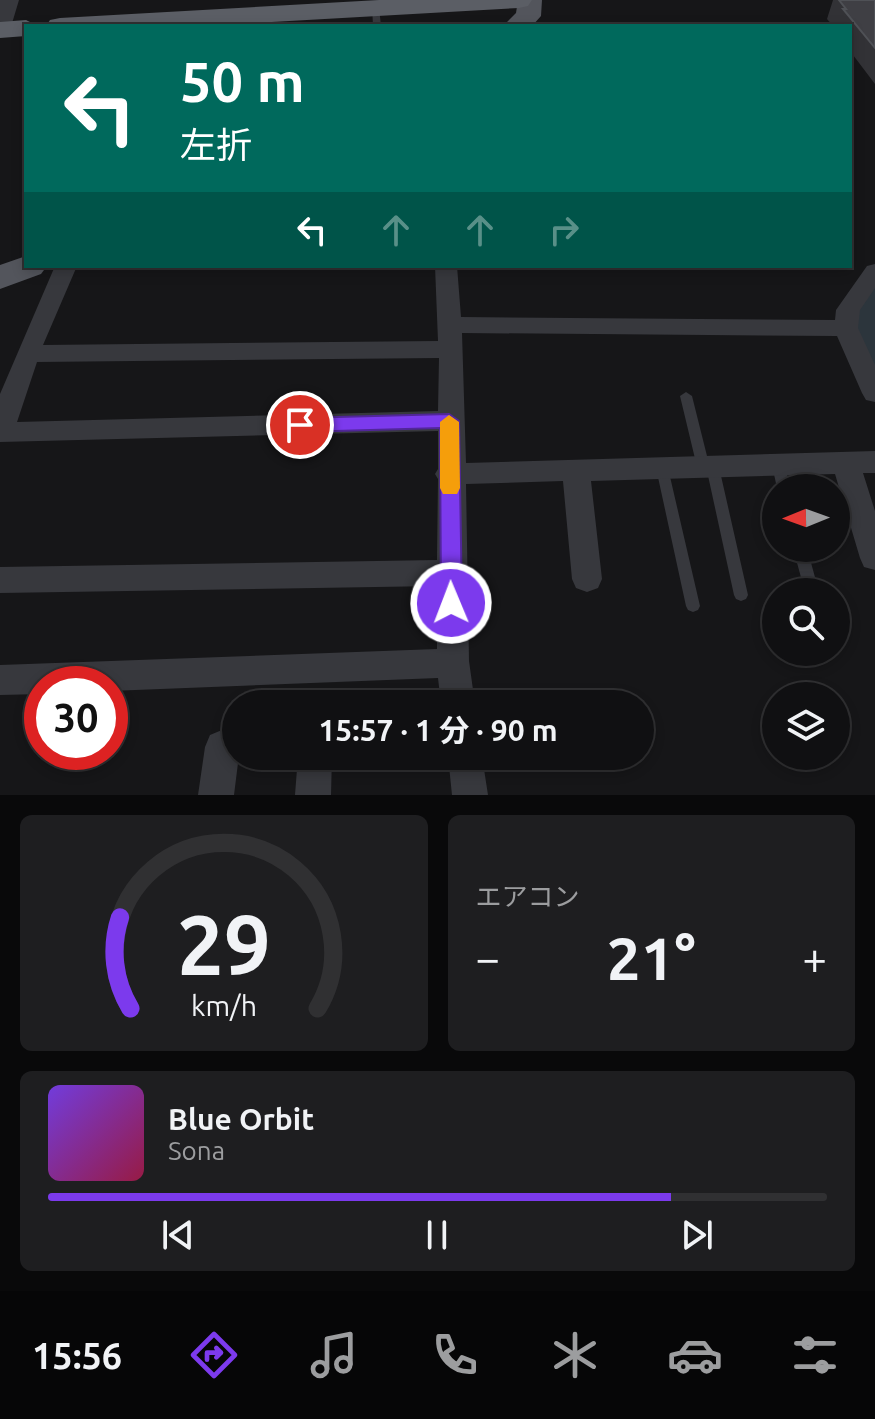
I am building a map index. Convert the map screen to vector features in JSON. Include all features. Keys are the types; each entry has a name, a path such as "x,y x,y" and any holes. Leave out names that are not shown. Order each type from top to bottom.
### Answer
{"highway":[{"path":"85,24 327,5 376,16 519,0"},
{"path":"0,30 24,28"}],"main road":[{"path":"518,24 528,16 530,0"},
{"path":"0,278 24,268"}],"street":[{"path":"0,30 9,0"},
{"path":"65,268 27,354 0,431 449,421"},
{"path":"446,268 450,337 453,661 456,690"},
{"path":"875,271 848,310 846,328 875,393"},
{"path":"27,354 450,337 846,328"},
{"path":"791,474 846,463 875,462"},
{"path":"846,463 875,558"},
{"path":"449,474 708,467 765,474"},
{"path":"576,470 587,579"},
{"path":"0,580 451,573"},
{"path":"0,680 423,665 453,661"},
{"path":"216,795 222,747"},
{"path":"313,795 314,770"},
{"path":"467,770 470,795"}],"lane":[{"path":"686,396 741,595"},
{"path":"662,468 693,606"}],"building":[{"path":"839,0 875,0 875,48 843,9 846,9"}],"waterway":[{"path":"875,297 868,327 875,357"}],"slow traffic":[{"path":"449,422 450,488"}],"route":[{"path":"300,425 449,421 451,603"}]}
